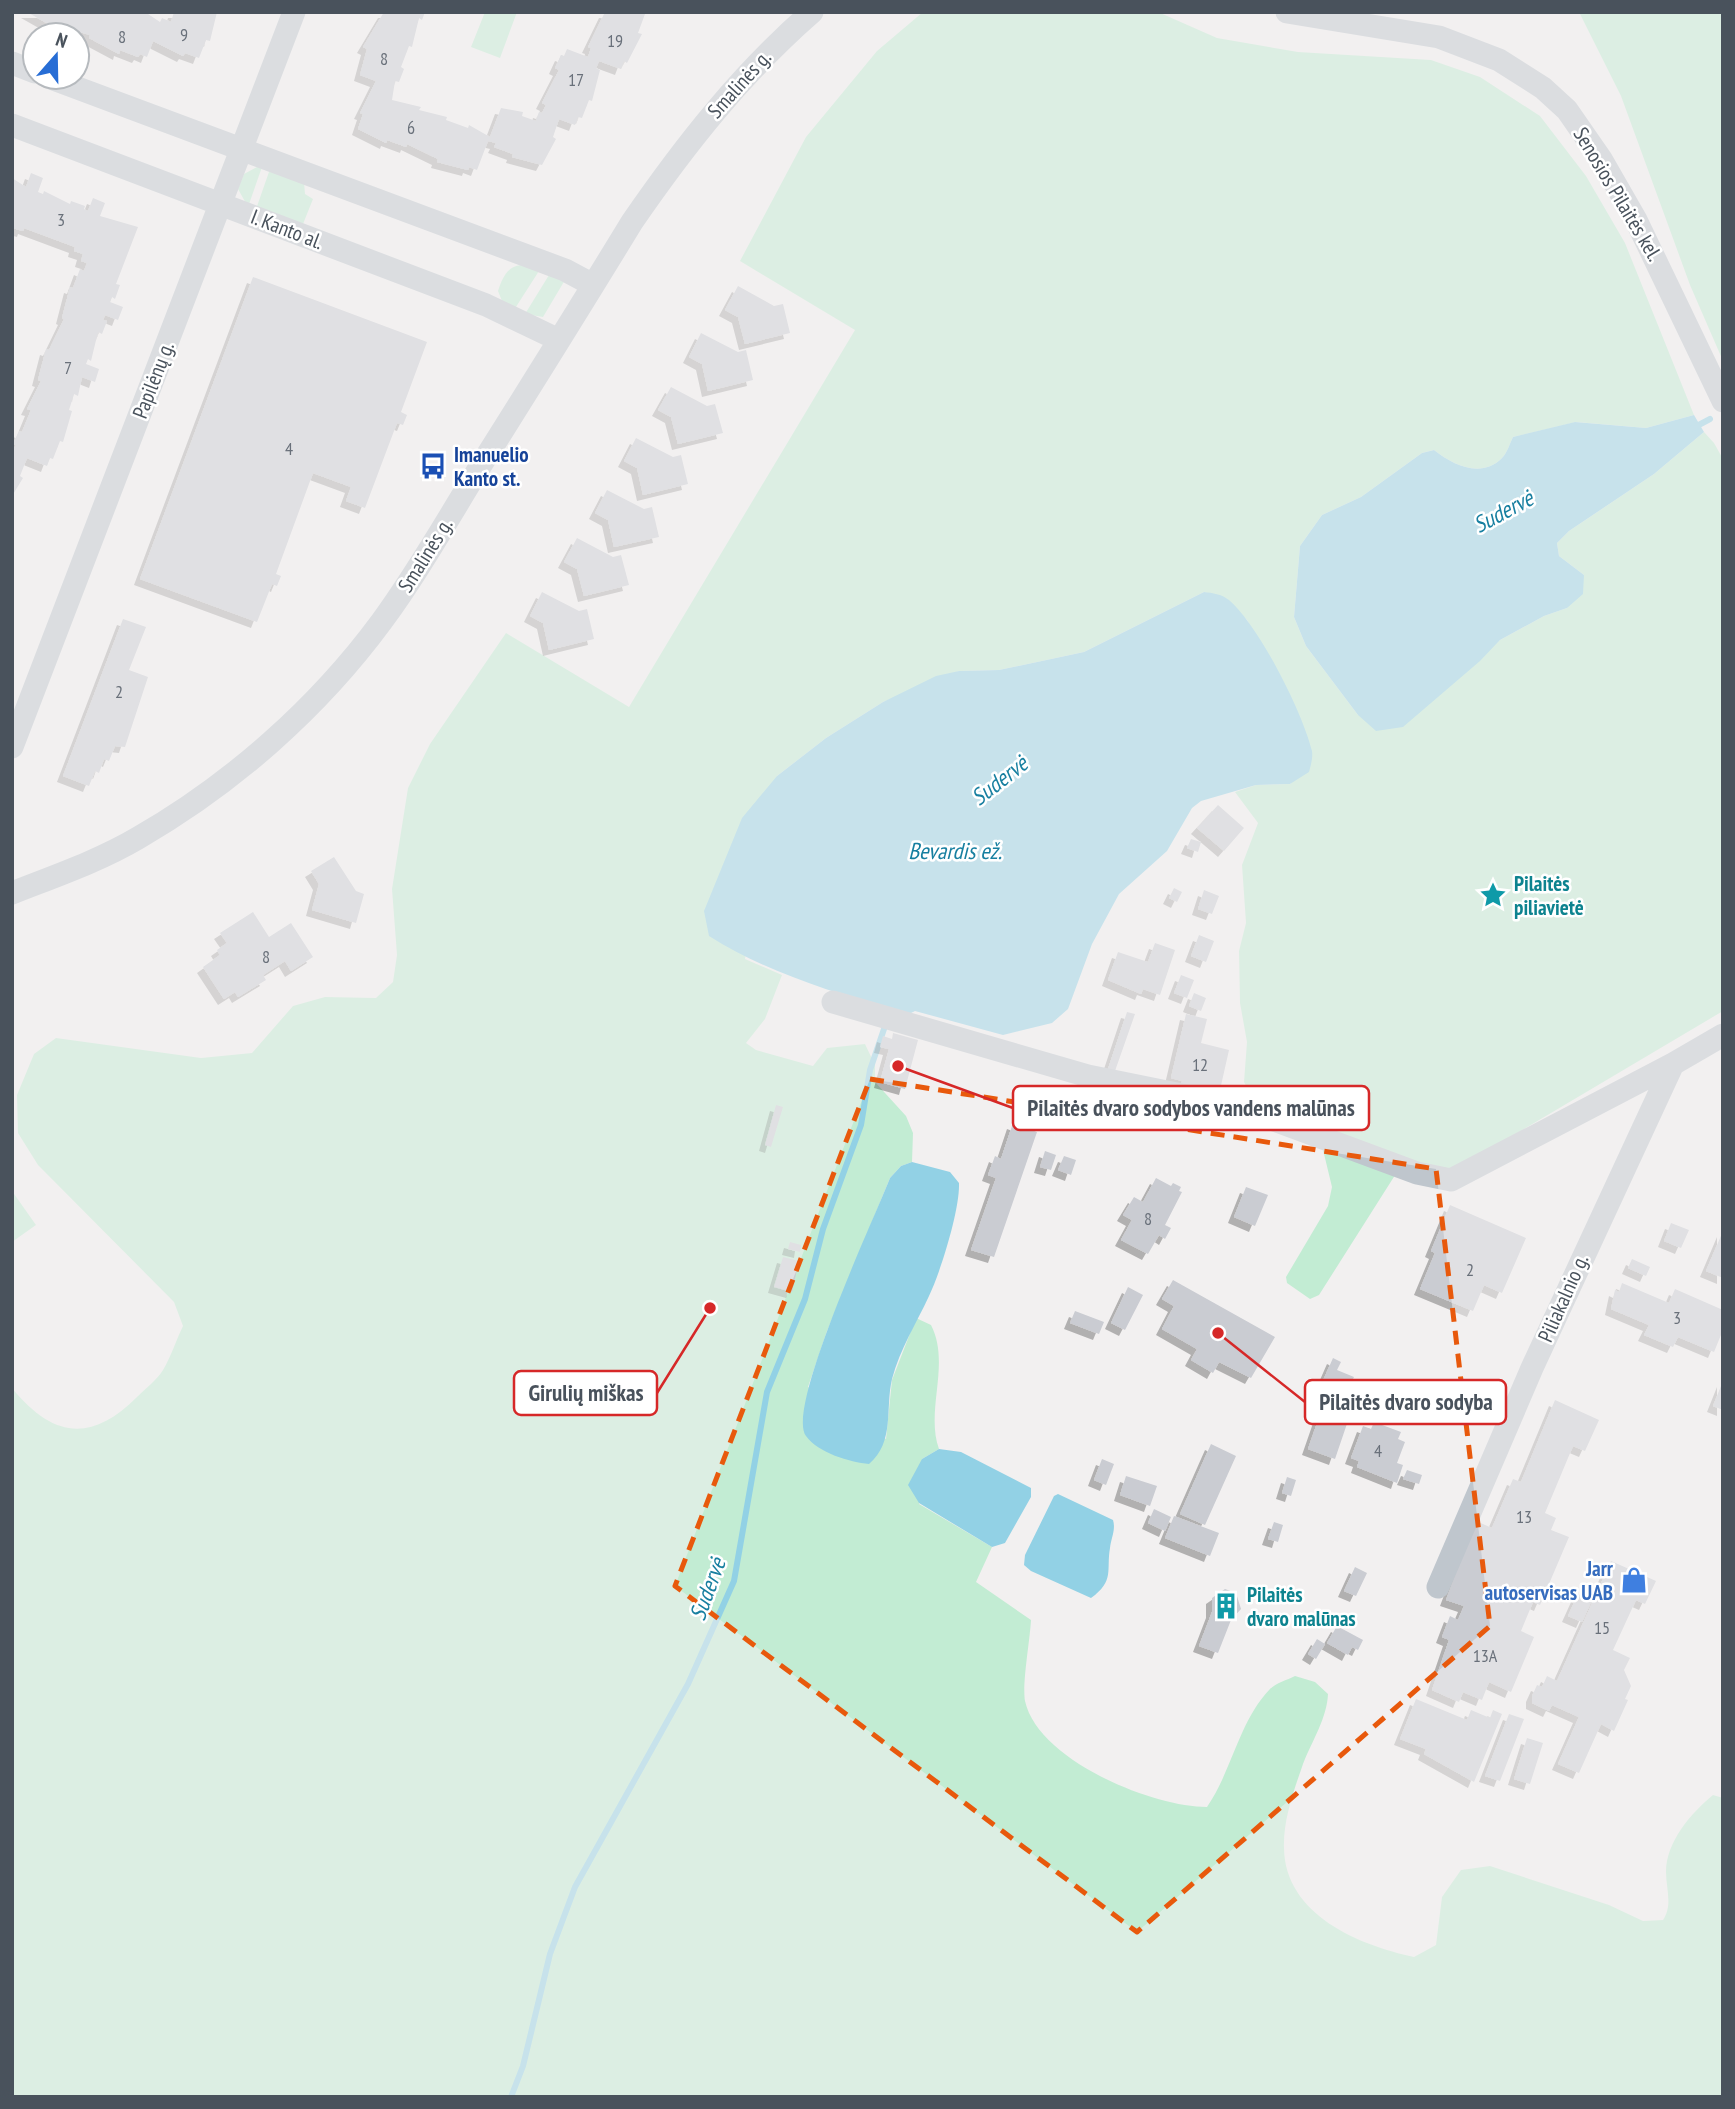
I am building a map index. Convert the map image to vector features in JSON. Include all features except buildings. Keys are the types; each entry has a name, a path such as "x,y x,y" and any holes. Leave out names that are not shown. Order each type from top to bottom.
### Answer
{"street":[{"name":"Papilėnų g.","path":"12,747 293,12"},
{"name":"Smalinės g.","path":"12,892 75,869 170,818 264,748 319,695 361,649 411,580 632,222 707,118 768,50 812,12"},
{"name":"Senosios Pilaitės kel.","path":"1287,12 1439,37 1499,60 1551,95 1567,110 1594,149 1636,220 1723,401"},
{"path":"85,91 565,270 593,285"},
{"name":"I. Kanto al.","path":"12,125 486,305 559,340"},
{"path":"833,1002 1088,1076 1236,1106 1417,1173 1451,1180 1673,1065 1723,1035"},
{"name":"Piliakalnio g.","path":"1438,1587 1532,1368 1673,1065"}],"highlighted area":[{"path":"870,1079 1436,1169 1490,1626 1137,1932 675,1586"}],"green space":[{"path":"485,12 517,12 500,58 471,47"},
{"path":"923,12 1158,12 1217,38 1298,52 1431,60 1480,77 1540,116 1586,176 1625,243 1694,415 1646,428 1576,422 1513,437 1502,458 1485,468 1458,465 1434,450 1422,453 1361,497 1322,515 1300,546 1294,617 1306,646 1358,715 1452,684 1500,640 1544,616 1567,608 1584,575 1559,556 1557,543 1569,531 1654,474 1704,432 1723,459 1723,1011 1460,1167 1444,1169 1404,1161 1319,1295 1310,1299 1287,1283 1286,1277 1328,1206 1332,1187 1318,1129 1254,1101 1244,1082 1247,1042 1240,1003 1239,951 1246,923 1242,865 1258,823 1235,792 1256,785 1291,784 1289,696 1247,620 1227,599 1204,592 1084,652 999,670 959,671 883,702 826,738 777,776 745,959 782,975 765,1019 746,1043 756,1050 813,1066 827,1048 865,1044 875,1065 875,1082 906,1116 913,1133 912,1162 901,1166 890,1178 827,1331 808,1387 886,1439 892,1380 916,1318 931,1325 939,1355 935,1434 939,1449 922,1459 919,1504 992,1547 976,1582 1031,1620 1024,1693 1034,1722 1051,1742 1100,1776 1157,1799 1207,1807 1251,1716 1270,1689 1295,1676 1315,1682 1328,1694 1322,1721 1303,1764 1287,1816 1284,1848 1288,1871 1297,1892 1311,1909 1349,1935 1414,1957 1436,1945 1442,1897 1461,1870 1490,1866 1609,1905 1643,1921 1663,1920 1668,1903 1667,1861 1675,1839 1688,1819 1713,1795 1723,1798 1723,2097 12,2097 12,1388 27,1405 57,1425 88,1428 120,1412 158,1377 183,1326 174,1302 38,1165 18,1133 17,1095 34,1054 56,1038 201,1058 252,1053 293,1006 325,997 376,998 393,982 397,955 392,889 408,788 430,744 506,633 629,707 855,330 740,261 806,137 877,51"},
{"path":"1579,12 1723,12 1723,361 1690,285 1621,96"},
{"path":"262,167 248,207 238,189 244,174"},
{"path":"270,169 304,182 305,194 313,199 301,229 255,212"},
{"path":"521,265 539,271 514,310 504,306 498,291 509,271"},
{"path":"549,275 565,280 543,317 525,314"},
{"path":"12,1191 36,1225 12,1242"}],"water":[{"path":"1694,415 1704,432 1654,474 1569,531 1557,543 1559,556 1584,575 1583,594 1567,608 1544,616 1500,640 1480,661 1403,727 1376,731 1358,715 1306,646 1294,617 1300,546 1322,515 1361,497 1422,453 1434,450 1458,465 1485,468 1502,458 1513,437 1575,422 1646,428"},
{"name":"Bevardis ež.","path":"1204,592 1229,600 1241,612 1266,649 1307,734 1312,753 1309,772 1290,784 1256,785 1201,801 1192,808 1167,851 1119,894 1092,944 1068,1009 1052,1023 1003,1035 915,1011 909,1014 891,1010 775,970 709,936 704,911 742,818 777,776 826,738 883,702 936,676 959,671 999,670 1084,652"},
{"path":"912,1162 950,1172 959,1183 956,1208 934,1285 895,1368 883,1446 869,1464 861,1463 835,1456 811,1442 806,1436 803,1419 808,1390 834,1311 890,1178 901,1166"},
{"path":"939,1449 961,1452 1031,1488 1031,1497 1005,1543 992,1547 919,1503 908,1485 922,1459"},
{"path":"1058,1494 1113,1520 1107,1581 1091,1598 1031,1571 1024,1565 1025,1555 1054,1496"}],"waterway":[{"name":"Sudervė","path":"1693,428 1710,419"},
{"name":"Sudervė","path":"511,2097 523,2066 550,1954 575,1887 688,1684 734,1581 767,1392 805,1299 823,1229 861,1125 870,1070 884,1029"}],"place":[{"name":"Imanuelio Kanto st.","path":"433,466"},
{"name":"Pilaitės piliavietė","path":"1493,895"},
{"name":"Pilaitės dvaro sodybos vandens malūnas","path":"898,1066"},
{"name":"Girulių miškas","path":"710,1308"},
{"name":"Pilaitės dvaro sodyba","path":"1218,1333"},
{"name":"Jarr autoservisas UAB","path":"1634,1580"},
{"name":"Pilaitės dvaro malūnas","path":"1226,1606"}]}
